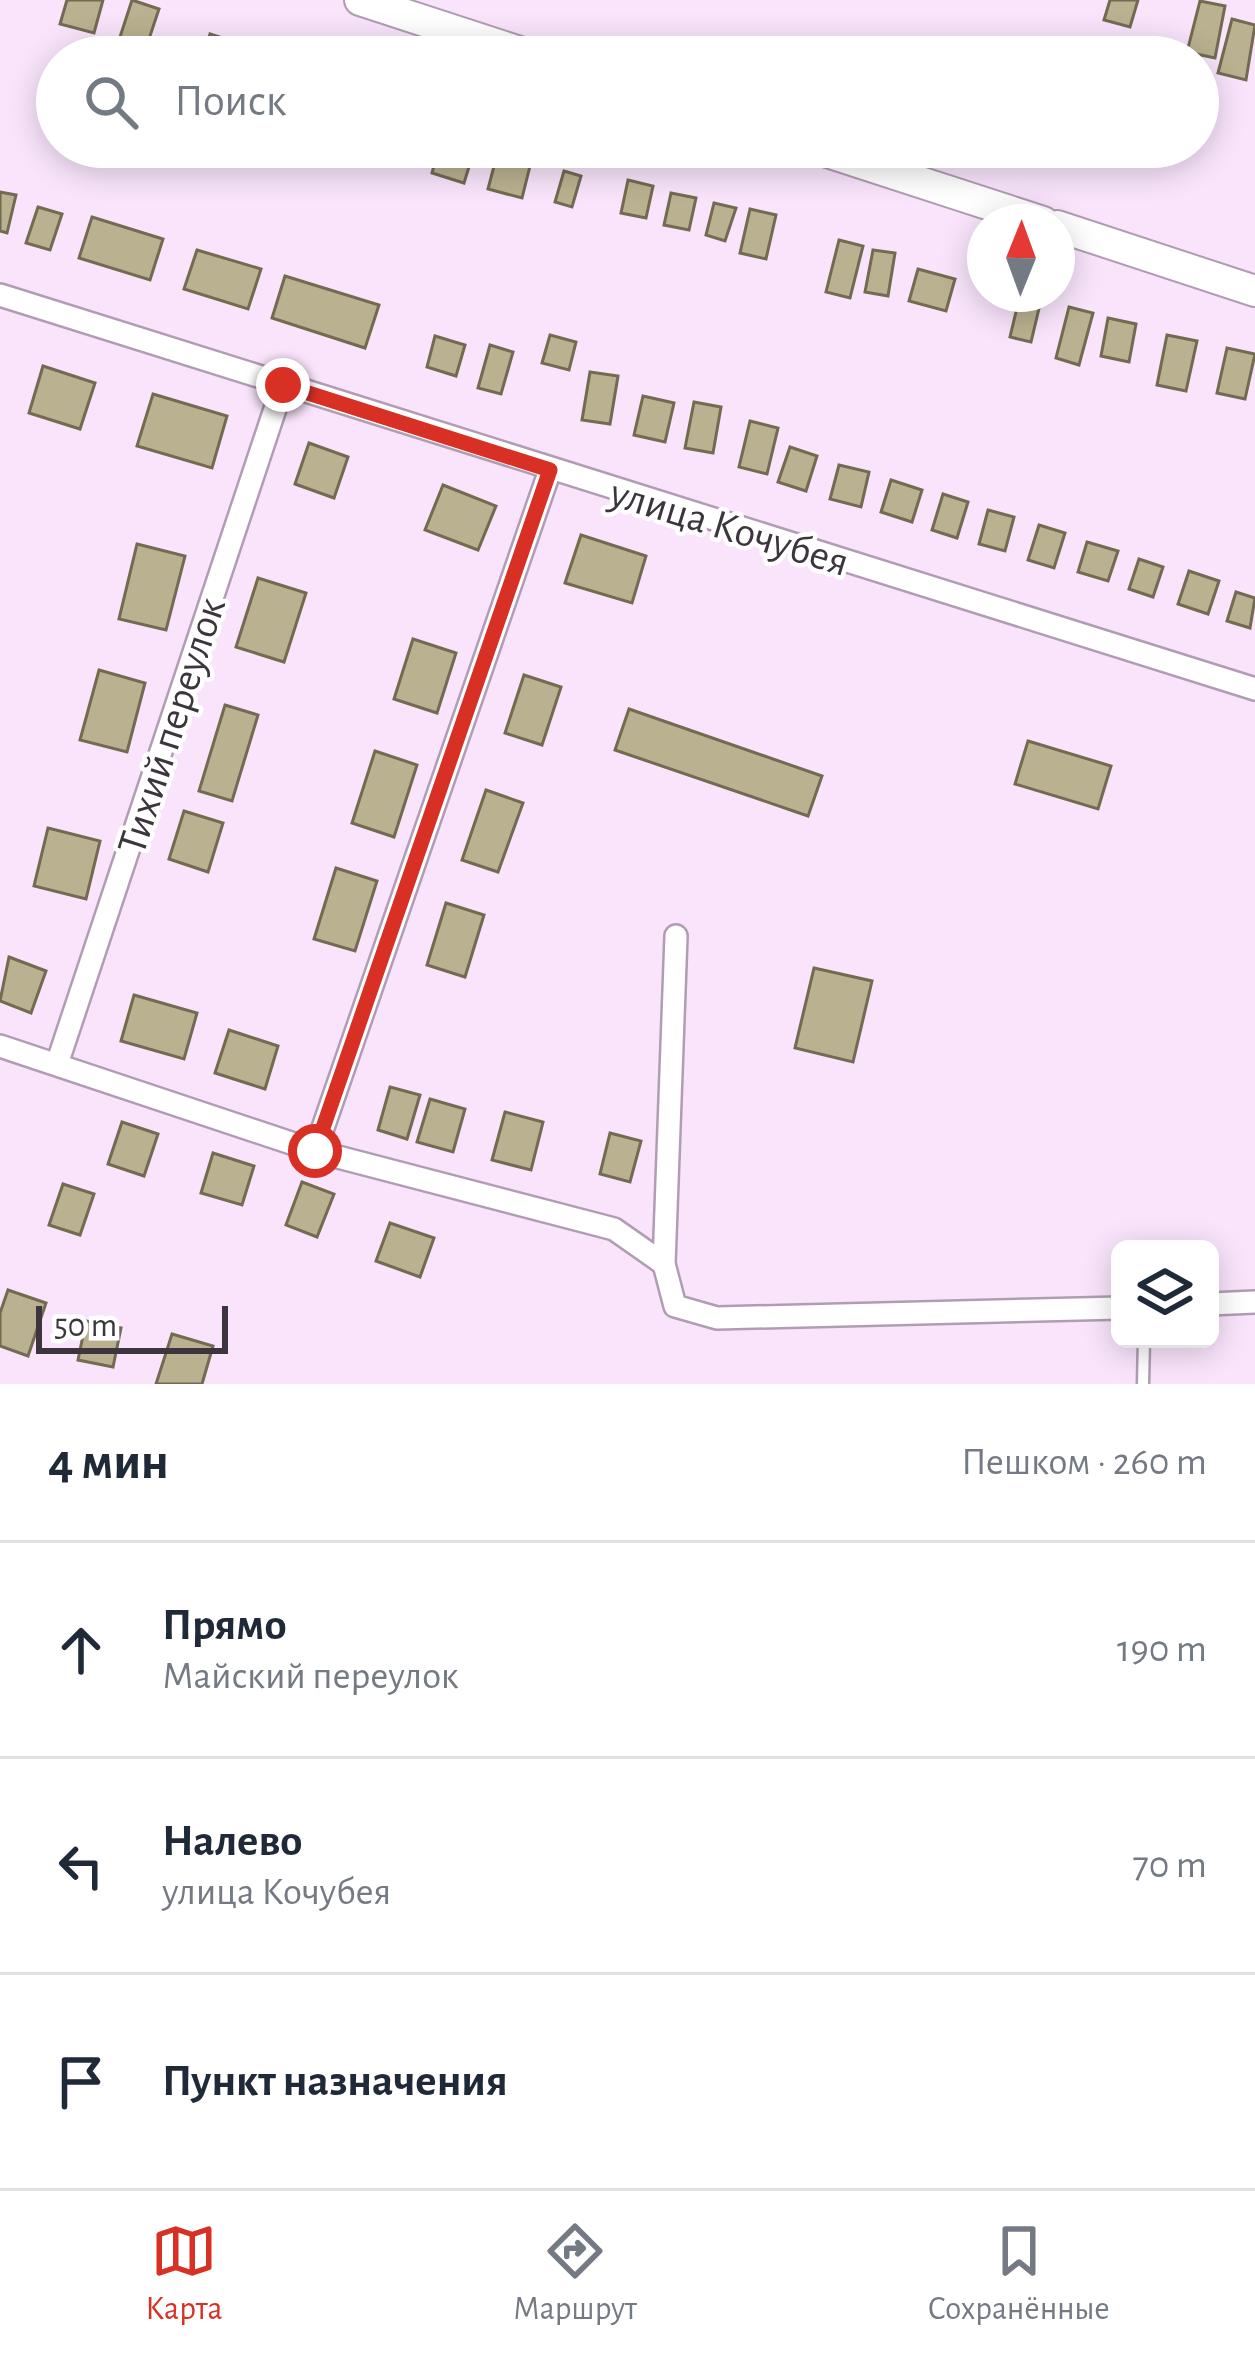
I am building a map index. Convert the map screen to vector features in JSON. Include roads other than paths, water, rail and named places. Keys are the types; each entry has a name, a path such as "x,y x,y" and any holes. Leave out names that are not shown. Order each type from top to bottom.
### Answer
{"main road":[{"path":"360,0 471,36"},
{"path":"877,168 988,204"},
{"path":"1075,232 1255,291"}],"street":[{"name":"улица Кочубея","path":"0,295 1255,689"},
{"name":"Тихий переулок","path":"57,1064 283,385"},
{"path":"315,1151 550,470"},
{"path":"676,936 664,1264 675,1306 717,1318 1111,1308"},
{"path":"0,1046 315,1151 614,1229 664,1264"},
{"path":"1219,1304 1255,1302"}],"lane":[{"path":"1143,1384 1144,1348"}]}
